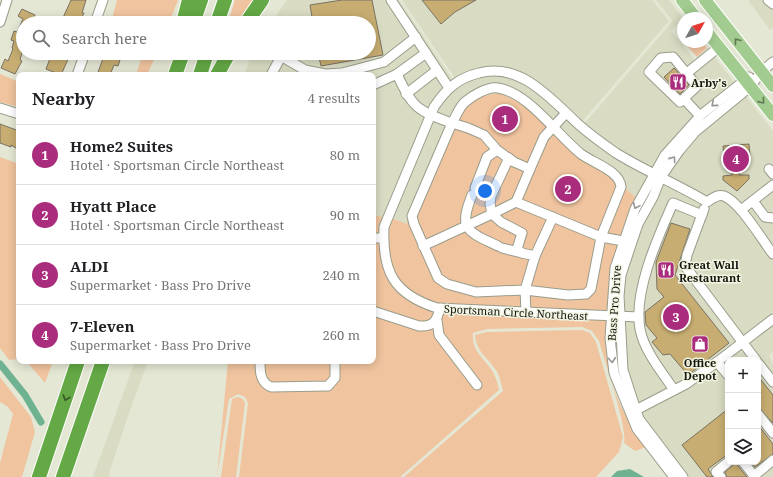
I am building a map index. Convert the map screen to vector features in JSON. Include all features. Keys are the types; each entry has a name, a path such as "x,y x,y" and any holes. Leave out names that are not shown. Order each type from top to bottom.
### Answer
{"highway":[{"path":"184,16 190,0"},
{"path":"195,16 201,0"},
{"path":"219,16 225,0"},
{"path":"251,16 262,0"},
{"path":"167,72 171,60"},
{"path":"176,72 180,60"},
{"path":"201,72 205,60"},
{"path":"219,72 225,60"},
{"path":"39,477 77,364"},
{"path":"64,477 102,364"}],"main road":[{"path":"682,0 691,12"},
{"path":"705,0 773,86"},
{"path":"713,40 773,115"}],"street":[{"path":"0,22 7,0"},
{"path":"97,16 103,0"},
{"path":"391,0 449,88"},
{"path":"768,0 773,4"},
{"path":"346,72 384,62 416,37"},
{"path":"687,73 719,47"},
{"path":"376,84 396,74 426,53"},
{"path":"673,57 697,86 684,99 680,102 649,72 661,58 673,57"},
{"path":"78,72 82,60"},
{"path":"273,72 279,60"},
{"path":"290,60 305,70 312,72"},
{"path":"762,72 773,62"},
{"path":"406,94 437,70"},
{"name":"Sportsman Circle Northeast","path":"639,317 440,308 421,303 399,289 388,268 383,238 384,227 434,106 457,81 472,74 488,70 507,72 525,78 615,152 707,202"},
{"name":"Bass Pro Drive","path":"616,315 621,274 638,224 653,197 658,175 665,155 700,116 762,72"},
{"path":"396,74 406,94 417,108 430,116 468,128 484,136 497,150 530,169"},
{"name":"Bass Pro Drive","path":"674,477 637,429 623,370 616,315 615,268 623,241 642,193 695,132 747,83"},
{"path":"496,88 524,99 552,128 581,154 618,177 621,182 621,187 601,237 590,289 586,294 568,295 525,290 476,292 447,284 438,278 423,246 412,216 452,123 464,103 480,93 496,88"},
{"path":"684,99 700,116"},
{"path":"0,108 16,113"},
{"path":"423,246 516,202 544,137 566,113"},
{"path":"497,150 487,156 464,217 473,234 500,247 535,256"},
{"path":"509,158 490,196 490,204 492,214 501,222 522,233 518,249 522,253"},
{"path":"741,210 773,185"},
{"path":"754,357 685,266 687,255 707,202 715,196 724,196 735,203 773,254"},
{"path":"753,201 765,217 773,218"},
{"path":"516,202 601,237 623,241"},
{"path":"674,390 645,346 640,330 639,309 647,272 659,235 673,203 702,215"},
{"path":"526,312 525,290 535,256 553,217"},
{"path":"376,238 383,238"},
{"path":"440,308 437,320 438,334 478,385"},
{"path":"376,312 419,326 432,325 437,320"},
{"path":"633,411 674,390 717,362 773,319"},
{"path":"717,362 725,371"},
{"path":"260,364 262,380 266,385 271,387 328,386 335,378 335,364"},
{"path":"761,367 773,382"},
{"name":"Bass Pro Drive","path":"633,411 654,441 683,477"},
{"path":"761,418 773,434"},
{"path":"756,477 773,460"},
{"path":"721,477 716,472 725,464"},
{"path":"746,465 756,477"},
{"path":"756,477 773,466"}],"shaded area":[{"path":"117,0 178,0 172,16 113,16"},
{"path":"235,0 259,0 249,16 230,16"},
{"path":"287,0 399,0 453,80 442,90 384,217 376,216 376,72 245,72 249,60 376,60 376,16 276,16"},
{"path":"402,0 652,0 669,21 579,125 549,97 507,72 457,81"},
{"path":"656,0 669,0 678,12 677,12 677,24 671,31 677,38 677,48 685,48 695,60 709,50 735,83 653,169 617,149 584,124 672,20"},
{"path":"748,0 773,0 773,27 770,30"},
{"path":"689,48 707,48 697,57"},
{"path":"141,60 154,60 148,72 137,72"},
{"path":"0,74 16,81 16,106 0,102"},
{"path":"488,74 506,75 523,82 650,175 636,198 543,114 499,93 467,99 407,213 407,224 391,218 437,108 447,94 459,84"},
{"path":"499,93 543,114 636,198 619,241 612,267 609,313 438,304 423,300 409,293 402,286 393,271 387,244 387,235 391,218 407,224 407,213 467,99"},
{"path":"745,95 773,131 773,352 769,355 773,365 773,477 690,477 659,438 657,439 642,417 627,369 622,295 625,275 641,225 670,170 697,135"},
{"path":"0,157 16,163 16,359 9,360 0,348"},
{"path":"376,216 384,217 380,235 380,246 383,267 387,277 397,292 415,304 436,311 608,320 610,372 614,390 635,431 646,447 635,451 624,443 622,424 615,394 599,341 592,331 582,327 487,329 473,333 474,345 476,350 493,372 499,390 400,477 239,477 248,403 245,397 238,394 229,399 217,477 228,364 376,364"},
{"path":"582,330 590,333 596,342 623,437 619,452 596,477 404,477 503,391 497,372 493,365 482,354 477,345 475,335 487,332"},
{"path":"29,364 52,364 45,383"},
{"path":"134,364 147,364 109,473 110,477 93,477"},
{"path":"0,377 31,417 35,432 22,477 0,477 0,463 13,414 7,406 0,402"},
{"path":"238,397 243,399 245,403 236,477 221,477 232,399"},
{"path":"630,469 644,477 611,477 617,471"}],"building":[{"path":"71,0 86,0 82,16 64,16"},
{"path":"342,0 372,0 375,16 312,16 310,5"},
{"path":"422,0 476,0 455,12 441,24"},
{"path":"22,9 35,15 34,16 18,16"},
{"path":"376,20 383,55 376,56"},
{"path":"14,31 16,32 16,60 22,61 15,74 1,68 5,59 8,61 13,49 14,41 11,40"},
{"path":"49,60 68,60 62,72 54,72 46,69"},
{"path":"102,60 120,60 118,66 114,65 111,72 98,72"},
{"path":"320,60 355,60 321,66"},
{"name":"Arby's","path":"674,68 689,85 680,94 664,77"},
{"path":"0,124 16,130 16,148 11,145 11,147 0,143"},
{"path":"749,144 750,156 738,156 739,175 749,175 749,179 737,191 723,180 723,176 732,175 731,157 724,157 723,146"},
{"path":"671,223 690,229 675,275 729,343 688,375 670,354 663,355 652,342 657,338 646,325 645,312 664,297 657,289 656,262"},
{"path":"761,380 773,395 773,423 761,410"},
{"path":"725,411 725,456 708,469 713,477 707,477 682,445"},
{"path":"761,429 773,444 773,454 761,463"},
{"path":"733,465 738,465 747,477 727,477 725,472"}],"waterway":[{"path":"0,364 25,395 41,422"}],"place":[{"name":"Arby's","path":"678,82"},
{"name":"Home2 Suites","path":"505,119"},
{"name":"7-Eleven","path":"736,159"},
{"name":"Hyatt Place","path":"568,189"},
{"name":"Great Wall Restaurant","path":"666,270"},
{"name":"ALDI","path":"676,317"},
{"name":"Office Depot","path":"700,344"}]}
